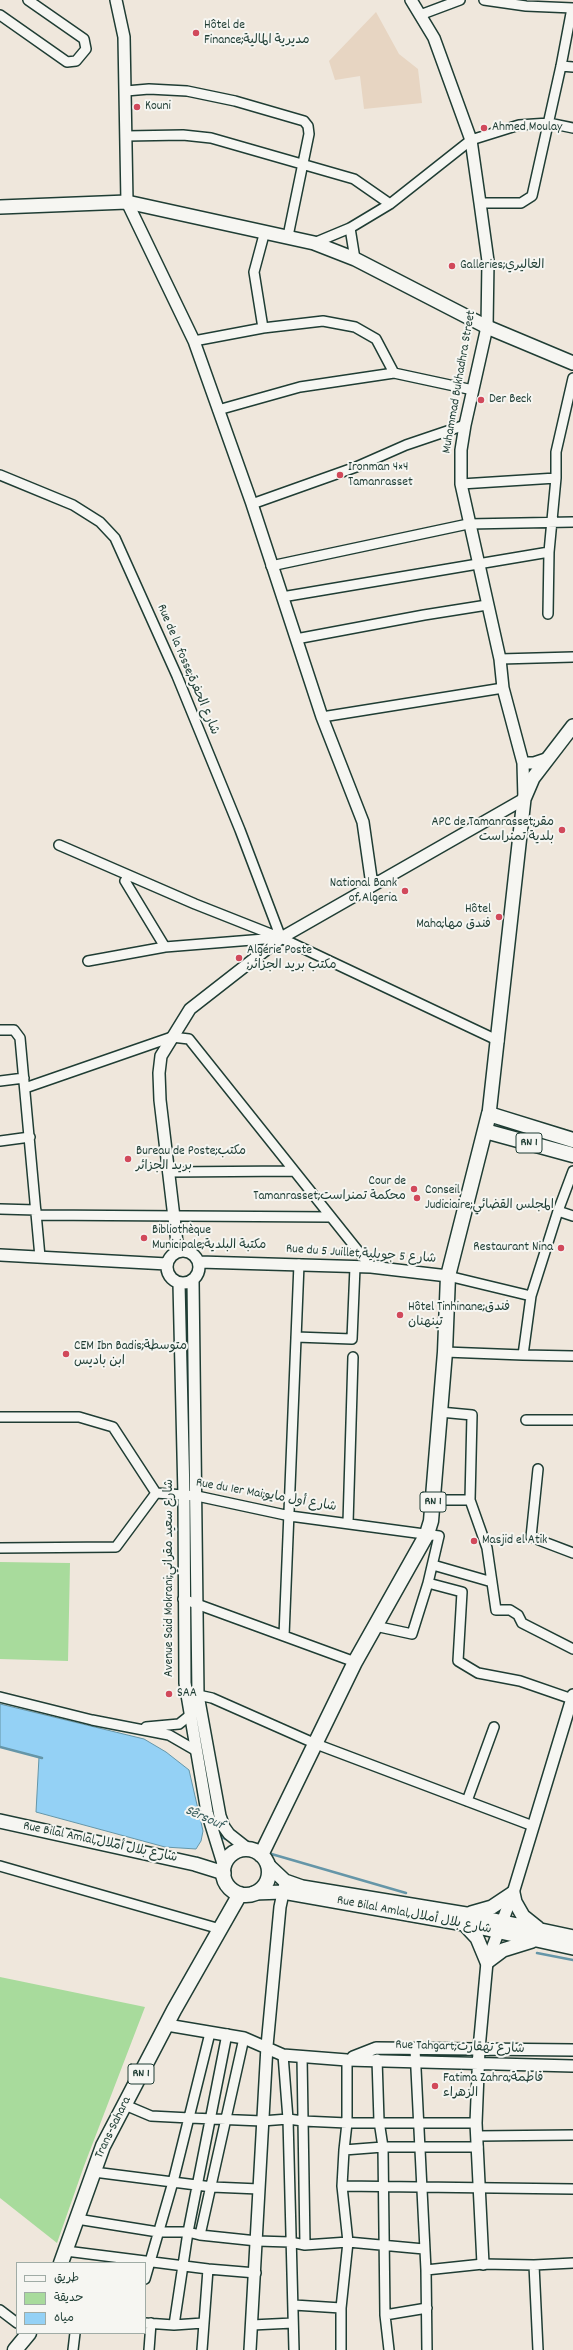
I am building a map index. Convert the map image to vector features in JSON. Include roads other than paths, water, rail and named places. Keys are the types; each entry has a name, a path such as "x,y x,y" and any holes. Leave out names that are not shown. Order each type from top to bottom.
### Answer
{"main road":[{"path":"0,207 127,202 288,236 314,243 355,259 486,327 573,363"},
{"path":"489,1114 499,1041 524,799 533,778 546,759 573,726"},
{"name":"RN 1","path":"259,1856 316,1744 355,1662 427,1534 431,1521 433,1500 445,1352 448,1276 489,1114 573,1140"},
{"name":"RN 1","path":"485,1131 573,1155"},
{"name":"Rue Bilal Amlal,شارع بلال أملال","path":"0,1821 224,1870"},
{"path":"234,1852 259,1856 268,1878 265,1885 247,1894 228,1886 224,1870 226,1861 234,1852"},
{"name":"Rue Bilal Amlal,شارع بلال أملال","path":"259,1856 284,1886"},
{"name":"Rue Bilal Amlal,شارع بلال أملال","path":"247,1894 284,1886 302,1887 500,1926 540,1936 573,1948"},
{"path":"513,1893 515,1902 523,1916 540,1936 503,1950 487,1962 477,1938 465,1919 492,1907 513,1893"},
{"name":"Trans-Sahara","path":"63,2257 103,2146 220,1929 247,1894"},
{"name":"Rue Bilal Amlal,شارع بلال أملال","path":"540,1936 573,1937"},
{"path":"15,2350 28,2334"}],"street":[{"path":"0,15 67,62 76,61 86,49 84,39 28,0"},
{"path":"116,0 124,37 127,202 194,341 252,504 271,566 322,717 363,822 372,885"},
{"name":"Muhammad Bukhadhra Street","path":"411,0 434,38 471,140 480,203 488,261 486,327 461,450 461,484 468,524 500,659 504,688 523,763 524,799"},
{"path":"420,15 460,0"},
{"path":"480,203 521,203 532,196 561,66 572,8 526,6 484,0"},
{"path":"561,66 573,67"},
{"path":"126,91 149,89 187,91 234,101 304,121 308,126 310,134 288,236"},
{"path":"314,243 350,228 390,204 471,140 509,126 548,124 573,128"},
{"path":"126,136 200,136 354,179 390,204"},
{"path":"350,228 355,259"},
{"path":"264,328 254,272 265,231"},
{"path":"194,341 264,328 323,321 355,327 376,339 394,372"},
{"path":"218,410 300,387 394,372 473,390"},
{"path":"548,614 549,552 556,478 556,452 573,378"},
{"path":"252,504 356,467 406,445 465,425"},
{"name":"Rue de la fosse;شارع الحفرة","path":"0,475 73,505 100,522 115,538 177,676 240,830 281,938"},
{"path":"461,484 556,478"},
{"path":"271,566 468,524 573,522"},
{"path":"282,597 549,552"},
{"path":"296,639 424,614 487,605"},
{"path":"500,659 573,657"},
{"path":"322,717 504,688"},
{"path":"523,763 534,763 546,759"},
{"path":"178,1251 168,1172 159,1073 161,1056 190,1009 281,938 524,799"},
{"path":"59,845 195,904 281,938 499,1041"},
{"path":"129,876 125,881 165,947"},
{"path":"88,961 165,947 281,938"},
{"path":"0,1030 14,1030 20,1038 40,1257"},
{"path":"25,1088 172,1038 189,1039 371,1268"},
{"path":"0,1081 24,1078"},
{"path":"0,1141 30,1136"},
{"path":"168,1172 294,1171"},
{"path":"523,1355 531,1296 558,1211 573,1171"},
{"path":"0,1209 36,1212 174,1217 330,1217"},
{"path":"558,1211 573,1216"},
{"path":"178,1251 188,1252 199,1262 198,1272 193,1280 179,1283 170,1278 166,1264 170,1256 178,1251"},
{"path":"0,1255 166,1264"},
{"name":"Rue du 5 Juillet,شارع 5 جويلية","path":"199,1262 299,1264 355,1267 448,1276"},
{"path":"284,1636 299,1264"},
{"path":"296,1337 352,1338 355,1267"},
{"path":"448,1276 531,1296"},
{"name":"Avenue Said Mokrani;شارع سعيد مقراني","path":"193,1280 197,1496 198,1695 220,1816 224,1827 229,1834 259,1856"},
{"name":"Avenue Said Mokrani;شارع سعيد مقراني","path":"179,1283 184,1496 183,1599 185,1683 189,1716 208,1817 224,1870"},
{"path":"445,1352 573,1356"},
{"path":"348,1523 353,1357"},
{"path":"440,1412 472,1415 470,1500 487,1548 496,1610 510,1610 518,1615 522,1623 573,1649"},
{"path":"0,1417 79,1417 113,1427 156,1493 116,1547 0,1548"},
{"path":"526,1420 573,1420"},
{"path":"538,1469 531,1537 573,1553"},
{"name":"Rue du 1er Mai;شارع أول مايو","path":"156,1493 197,1496 290,1516 427,1534"},
{"path":"433,1500 470,1500"},
{"path":"375,1626 412,1634 433,1565 439,1536 427,1534"},
{"path":"433,1565 492,1582"},
{"path":"428,1583 462,1592 458,1661 478,1673 520,1681 572,1697 513,1893 487,1962 479,2049 476,2123 478,2189 483,2264"},
{"path":"183,1599 355,1662"},
{"path":"198,1695 212,1698 316,1744 533,1826"},
{"path":"0,1697 169,1735 195,1750"},
{"path":"134,1728 179,1724 189,1716"},
{"path":"467,1801 494,1727"},
{"path":"0,1866 220,1929"},
{"path":"250,2350 256,2273 262,2120 267,2046 284,1886"},
{"name":"Rue Tahgart;شارع تهقارت","path":"167,2025 244,2038 267,2046 283,2055 347,2060 415,2060 570,2065"},
{"path":"146,2276 190,2118 210,2033"},
{"path":"174,2325 196,2185 227,2034"},
{"path":"200,2234 228,2119 244,2038"},
{"name":"Rue Tahgart;شارع تهقارت","path":"347,2060 376,2048 571,2050"},
{"path":"414,2049 426,2270 427,2350"},
{"path":"570,2065 566,2057 571,2050"},
{"path":"283,2055 288,2119 294,2350"},
{"path":"302,2056 305,2245"},
{"path":"341,2350 341,2308 348,2242 342,2186 347,2123 347,2060"},
{"path":"377,2060 379,2122 383,2146 385,2315 389,2350"},
{"path":"125,2105 151,2116 209,2119 288,2119 347,2123 476,2123"},
{"path":"344,2150 383,2146 420,2147 573,2135"},
{"path":"94,2172 212,2187 260,2189"},
{"path":"342,2186 478,2189 573,2189"},
{"path":"77,2219 158,2232 188,2232 257,2241 290,2242 305,2245 348,2242 424,2249"},
{"path":"63,2257 150,2262 256,2273"},
{"path":"426,2270 483,2264 534,2265 573,2263"},
{"path":"534,2265 538,2350"},
{"path":"202,2350 208,2269"},
{"path":"294,2305 341,2308"},
{"path":"385,2315 427,2308"},
{"path":"0,2310 16,2322"},
{"path":"148,2350 148,2323 174,2325 203,2323"},
{"path":"252,2325 293,2324"},
{"path":"73,2350 75,2334"}],"water":[{"path":"0,1704 144,1739 166,1752 189,1770 203,1831 201,1841 196,1849 165,1847 36,1812 39,1757 0,1747"}],"waterway":[{"name":"Sêrsouf","path":"0,1747 42,1758"},
{"name":"Sêrsouf","path":"218,1836 229,1840"},
{"name":"Sêrsouf","path":"268,1853 406,1893"},
{"name":"Sêrsouf","path":"537,1953 573,1960"}],"place":[{"name":"Hôtel de Finance;مديرية المالية","path":"196,33"},
{"name":"Kouni","path":"137,107"},
{"name":"Ahmed Moulay","path":"484,128"},
{"name":"Galleries;الغاليري","path":"452,266"},
{"name":"Der Beck","path":"481,400"},
{"name":"Ironman 4×4 Tamanrasset","path":"340,475"},
{"name":"APC de Tamanrasset;مقر بلدية تمنراست","path":"562,830"},
{"name":"National Bank of Algeria","path":"405,891"},
{"name":"Hôtel Maha;فندق مها","path":"499,917"},
{"name":"Algérie Poste ;مكتب بريد الجزائر","path":"239,958"},
{"name":"Bureau de Poste;مكتب بريد الجزائر","path":"128,1159"},
{"name":"Cour de Tamanrasset;محكمة تمنراست","path":"414,1189"},
{"name":"Conseil Judiciaire;المجلس القضائي","path":"417,1198"},
{"name":"Bibliothèque Municipale;مكتبة البلدية","path":"144,1238"},
{"name":"Restaurant Nina","path":"561,1248"},
{"name":"Hôtel Tinhinane;فندق تينهنان","path":"400,1315"},
{"name":"CEM Ibn Badis;متوسطة ابن باديس","path":"66,1354"},
{"name":"Masjid el Atik","path":"474,1541"},
{"name":"SAA","path":"169,1694"},
{"name":"Fatima Zahra;فاطمة الزهراء","path":"435,2086"}]}
